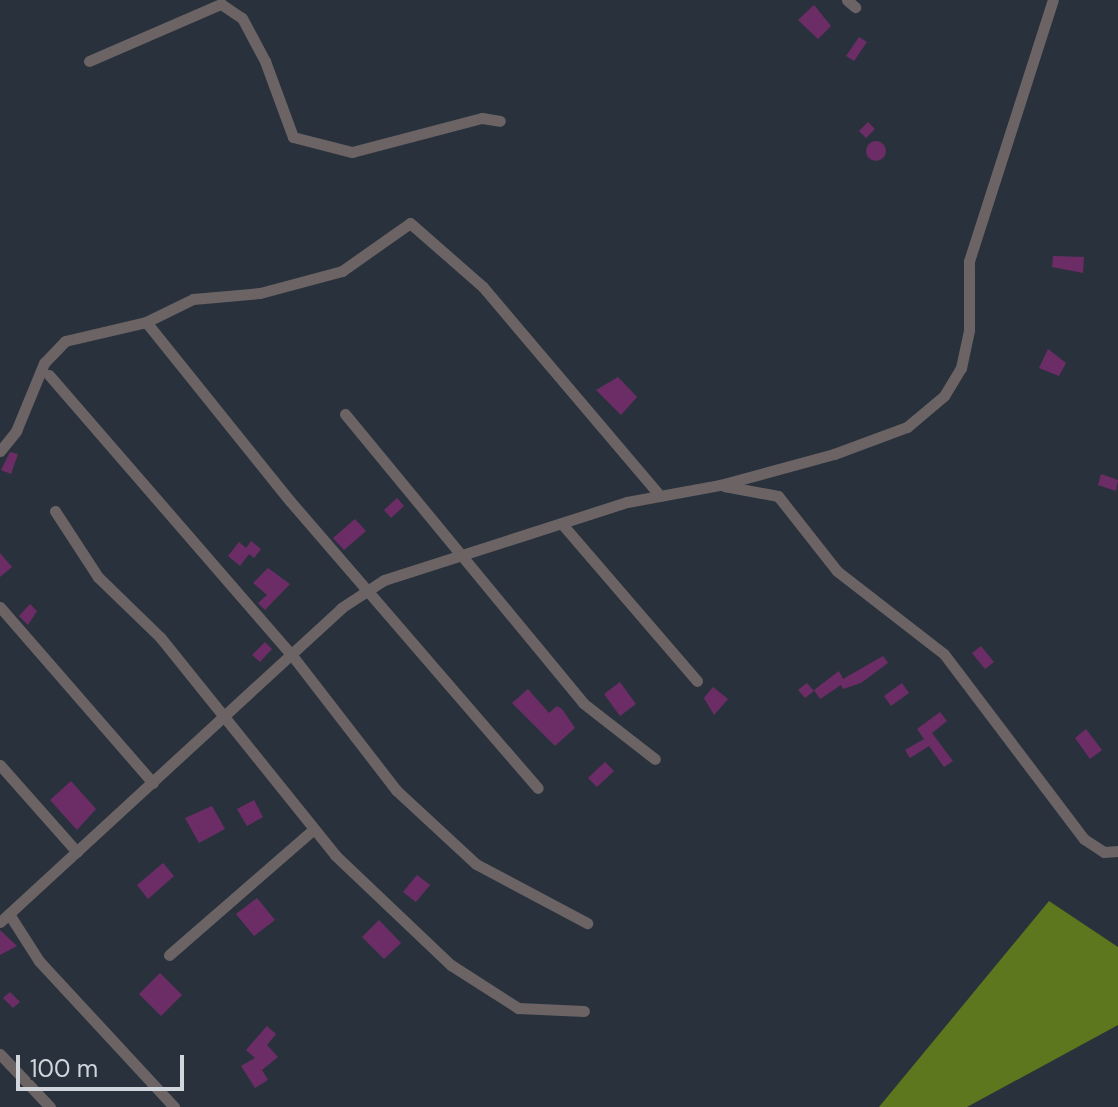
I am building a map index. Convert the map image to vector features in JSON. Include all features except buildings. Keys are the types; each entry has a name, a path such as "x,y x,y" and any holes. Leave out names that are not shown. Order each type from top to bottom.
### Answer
{"street":[{"path":"174,1107 39,961 4,918 341,608 384,580 660,496 720,485 834,454 907,427 944,396 961,368 969,330 969,261 1053,0"},
{"path":"89,61 221,2 242,18 265,61 293,137 352,152 482,118 500,121"},
{"path":"0,451 16,431 44,363 65,341 146,322 193,299 260,293 342,271 410,223 483,287 660,496"},
{"path":"146,322 367,591 538,788"},
{"path":"49,375 291,654 396,790 476,864 587,923"},
{"path":"345,414 583,703 655,759"},
{"path":"720,485 778,496 837,571 944,654 1084,839 1104,852 1118,851"},
{"path":"55,511 98,577 160,637 227,715 275,786 313,830 451,965 518,1008 584,1011"},
{"path":"562,524 697,681"},
{"path":"0,607 153,783"},
{"path":"0,765 77,852"},
{"path":"169,955 313,830"},
{"path":"0,1054 50,1107"}],"green space":[{"path":"1049,901 1118,947 1118,1025 967,1107 879,1107"}]}
